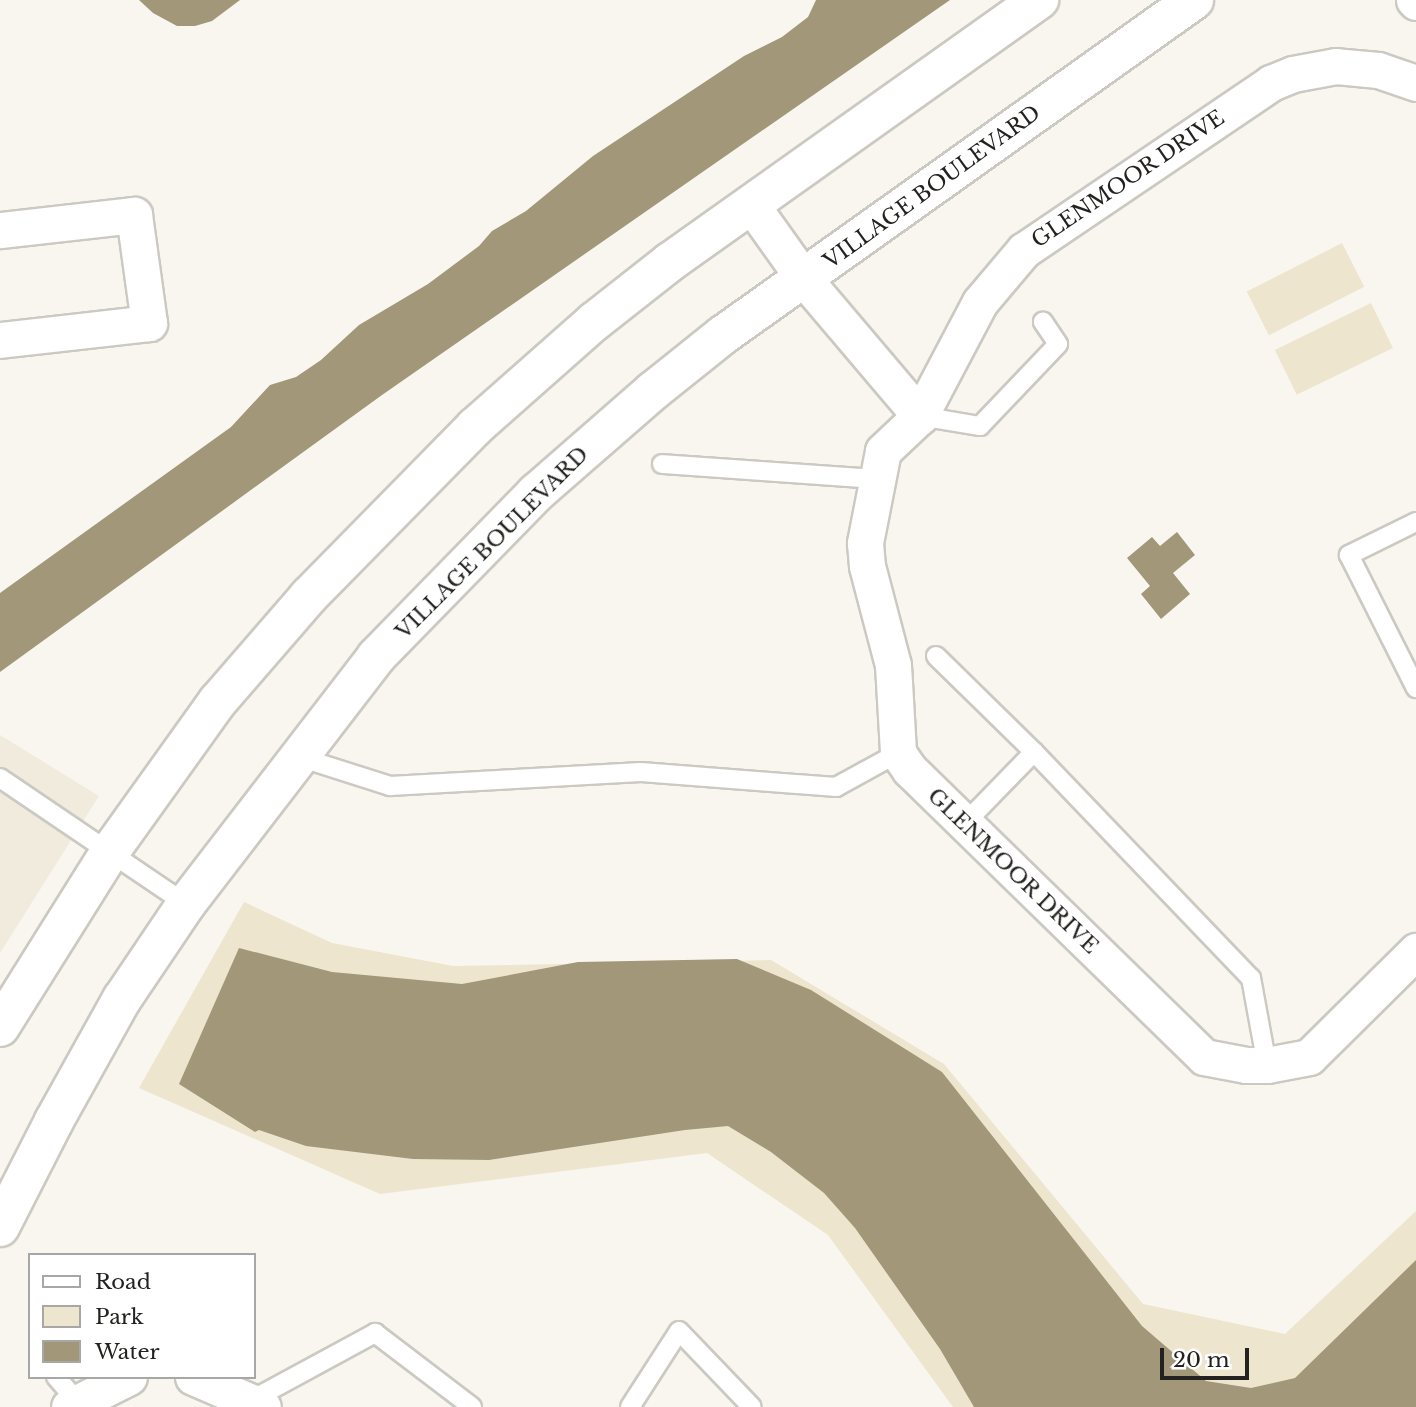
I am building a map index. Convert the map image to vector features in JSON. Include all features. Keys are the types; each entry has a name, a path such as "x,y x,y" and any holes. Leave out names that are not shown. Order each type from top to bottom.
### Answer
{"street":[{"path":"0,1027 109,853 218,701 309,596 475,427 595,321 670,262 1039,0"},
{"name":"VILLAGE BOULEVARD","path":"0,1227 54,1121 122,999 186,904 376,657 536,493 653,390 723,335 1194,0"},
{"name":"GLENMOOR DRIVE","path":"1416,83 1378,70 1336,66 1293,74 1260,90 1024,250 980,302 920,416 883,451 864,543 867,566 893,666 898,753 965,823 1204,1057 1246,1065 1267,1065 1309,1057 1416,951"},
{"path":"752,206 804,279 920,416"},
{"path":"0,230 134,215 149,323 0,340"},
{"path":"67,1395 122,1379"}],"lane":[{"path":"920,416 979,426 1058,344 1043,322"},
{"path":"662,464 877,479"},
{"path":"1416,522 1349,555 1416,688"},
{"path":"936,656 1034,752 1251,978 1267,1065"},
{"path":"965,823 1034,752"},
{"path":"299,757 390,786 641,772 836,787 898,753"},
{"path":"0,778 186,904"},
{"path":"630,1407 679,1331 752,1407"},
{"path":"226,1395 375,1333 472,1407"}],"shaded area":[{"path":"0,735 99,796 0,953"}],"green space":[{"path":"1342,243 1364,287 1269,335 1247,292"},
{"path":"1371,303 1393,348 1297,395 1275,350"},
{"path":"244,902 332,943 453,966 771,960 944,1064 1143,1304 1285,1334 1416,1211 1416,1407 953,1407 828,1235 707,1153 380,1194 139,1088"}],"water":[{"path":"139,0 240,0 212,21 195,26 177,26 153,13"},
{"path":"816,0 950,0 382,395 0,672 0,593 231,427 270,385 296,377 321,360 359,325 428,284 479,246 492,231 526,211 593,156 744,56 782,37 808,17"},
{"path":"1177,532 1195,555 1173,573 1190,594 1161,619 1141,594 1150,586 1127,558 1152,537 1160,546"},
{"path":"239,948 332,972 462,984 578,962 737,959 811,990 942,1072 1142,1326 1206,1381 1251,1388 1295,1378 1416,1260 1416,1407 974,1407 940,1349 855,1228 824,1193 771,1152 728,1126 489,1160 413,1159 306,1146 259,1130 255,1132 179,1084"}]}
